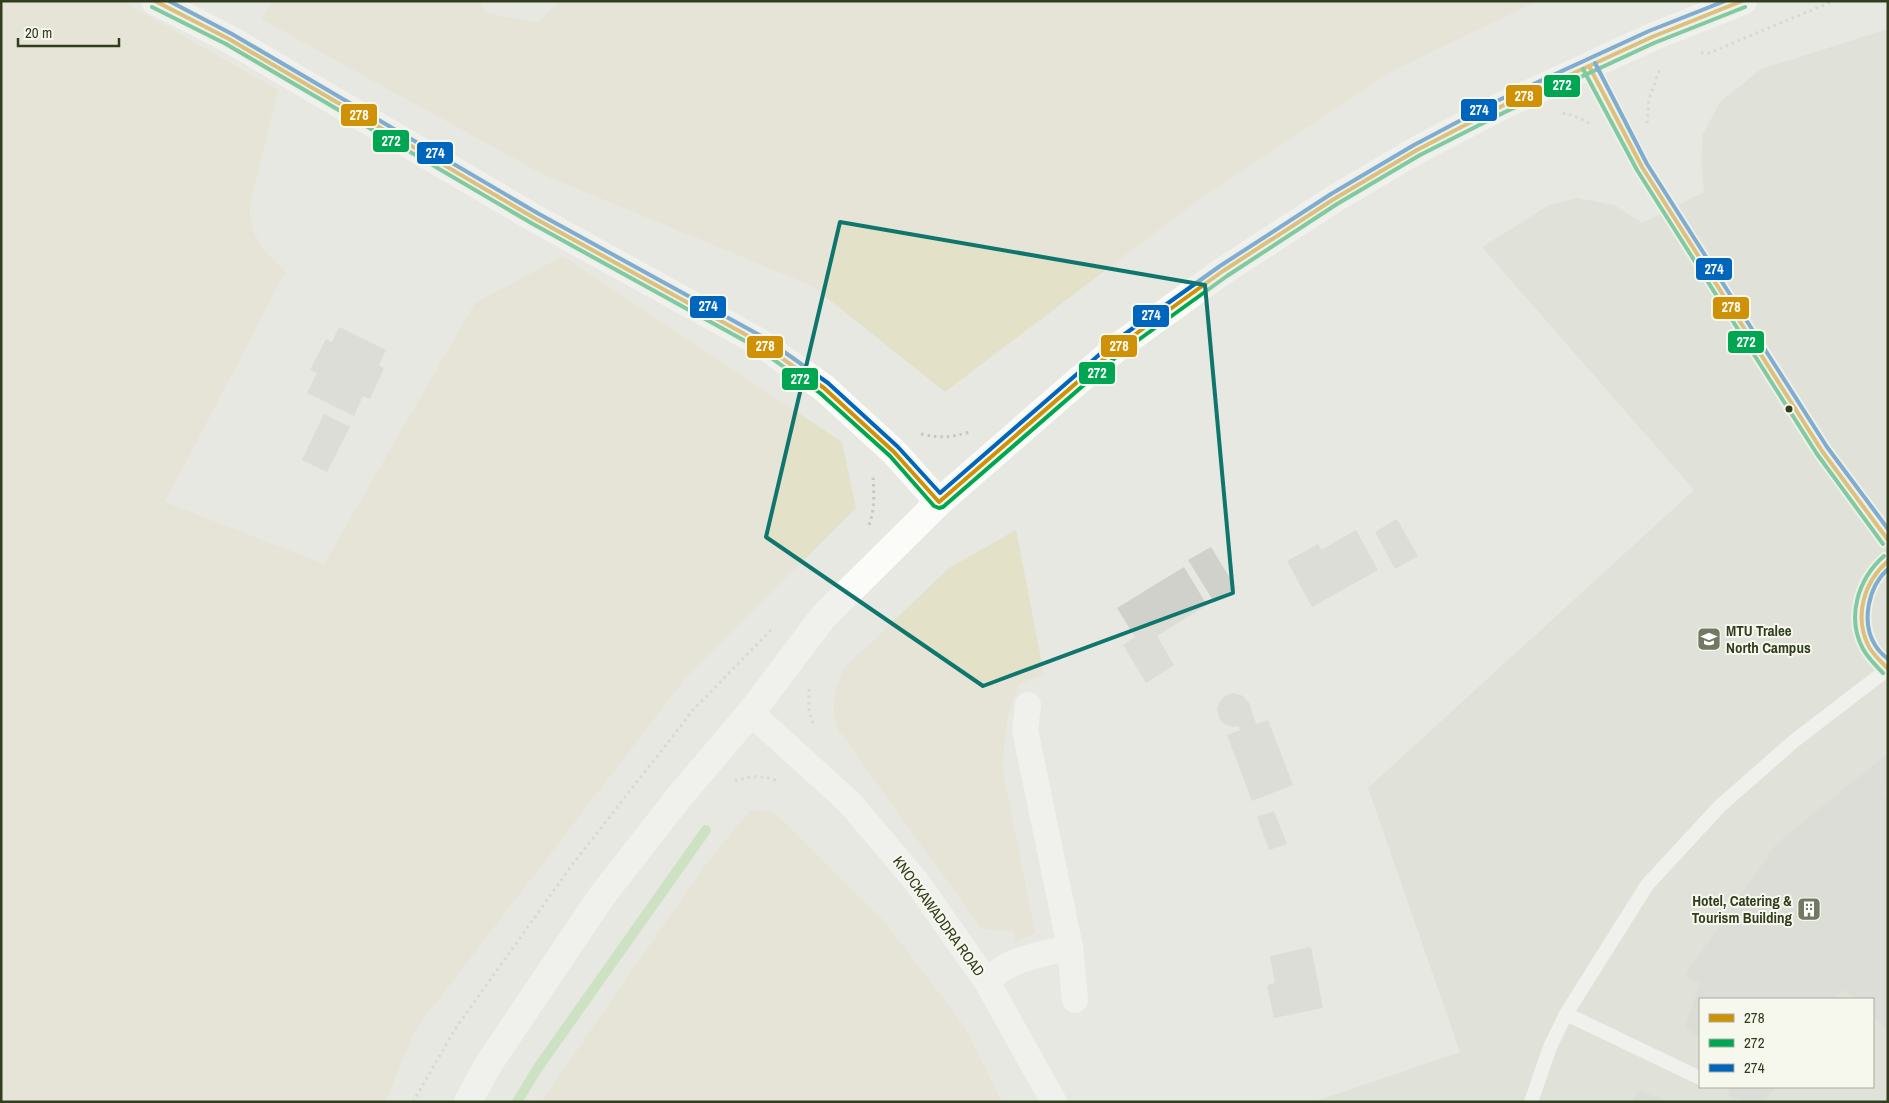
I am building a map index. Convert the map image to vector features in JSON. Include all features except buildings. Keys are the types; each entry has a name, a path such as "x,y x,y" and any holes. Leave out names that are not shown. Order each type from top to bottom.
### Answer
{"street":[{"path":"155,1 229,39 536,219 759,342 824,388 894,452 939,502"},
{"path":"468,1102 488,1065 601,897 679,797 752,711 823,617 939,502 1119,346 1267,242 1334,199 1417,150 1502,106 1652,37 1743,1"},
{"path":"1028,705 1025,730 1070,947 1075,1000"},
{"name":"KNOCKAWADDRA ROAD","path":"752,711 762,723 850,803 916,881 986,982 1054,1102"},
{"path":"986,982 995,973 1008,965 1070,947"}],"lane":[{"path":"1589,66 1642,167 1822,450 1888,540"},
{"path":"1531,1102 1550,1047 1566,1014 1647,885 1720,806 1794,741 1888,669 1868,646 1861,624 1861,609 1871,579 1888,561"},
{"path":"1566,1014 1699,1078"}],"path":[{"path":"1699,52 1709,53 1833,1"},
{"path":"1647,127 1649,99 1656,74 1663,63"},
{"path":"1558,116 1566,113 1586,121 1593,127"},
{"path":"866,532 872,516 874,495 872,475"},
{"path":"413,1102 455,1029 572,865 694,709 777,624"},
{"path":"812,681 809,689 809,712 814,729"},
{"path":"730,783 744,778 767,776 784,784"}],"highlighted area":[{"path":"840,222 1205,285 1233,593 983,686 766,537"}],"shaded area":[{"path":"1,1 122,1 278,90 249,209 253,231 263,249 286,271 165,502 324,564 475,303 563,256 842,442 856,508 684,680 415,1030 385,1102 1,1102"},
{"path":"274,1 479,1 486,13 537,23 560,1 1538,1 1394,70 1206,194 945,392 812,286 542,174 261,19"},
{"name":"MTU Tralee North Campus","path":"1888,29 1888,1102 1313,1102 1460,1052 1368,788 1694,490 1482,247 1549,205 1577,198 1614,205 1642,223 1704,192 1701,158 1703,134 1720,102 1761,69"},
{"path":"1016,530 1044,674 1019,684 1008,715 1002,765 1035,933 1015,943 1014,933 1010,931 981,928 837,728 833,712 835,691 844,668 949,568"},
{"path":"750,810 773,812 885,922 964,1026 1002,1102 541,1102 704,867"}],"waterway":[{"path":"517,1102 537,1069 706,830"}],"transit line":[{"name":"278","path":"155,1 229,39 536,219 759,342 824,388 894,452 939,502"},
{"name":"274","path":"169,1 232,34 539,214 763,337 828,383 898,447 940,493 1115,341 1220,266 1331,194 1414,145 1499,100 1649,31 1725,1"},
{"name":"278","path":"939,502 1119,346 1223,271 1334,199 1417,150 1502,106 1652,37 1742,1"},
{"name":"272","path":"152,7 226,44 533,224 756,347 820,393 890,456 934,506 939,508 943,507 1123,351 1227,276 1337,204 1420,155 1505,112 1654,43 1745,7"},
{"name":"274","path":"1595,63 1647,164 1827,447 1888,529"},
{"name":"278","path":"1589,66 1642,167 1822,451 1888,540"},
{"name":"272","path":"1583,69 1637,170 1817,454 1883,544"},
{"name":"272","path":"1883,673 1863,649 1855,624 1855,612 1861,587 1875,565 1884,556"},
{"name":"278","path":"1888,561 1880,569 1867,589 1862,611 1864,634 1868,645 1888,669"},
{"name":"274","path":"1888,569 1881,576 1871,595 1868,616 1868,626 1875,645 1888,659"}],"place":[{"name":"MTU Tralee North Campus","path":"1709,639"},
{"name":"Hotel, Catering & Tourism Building","path":"1809,909"}]}
